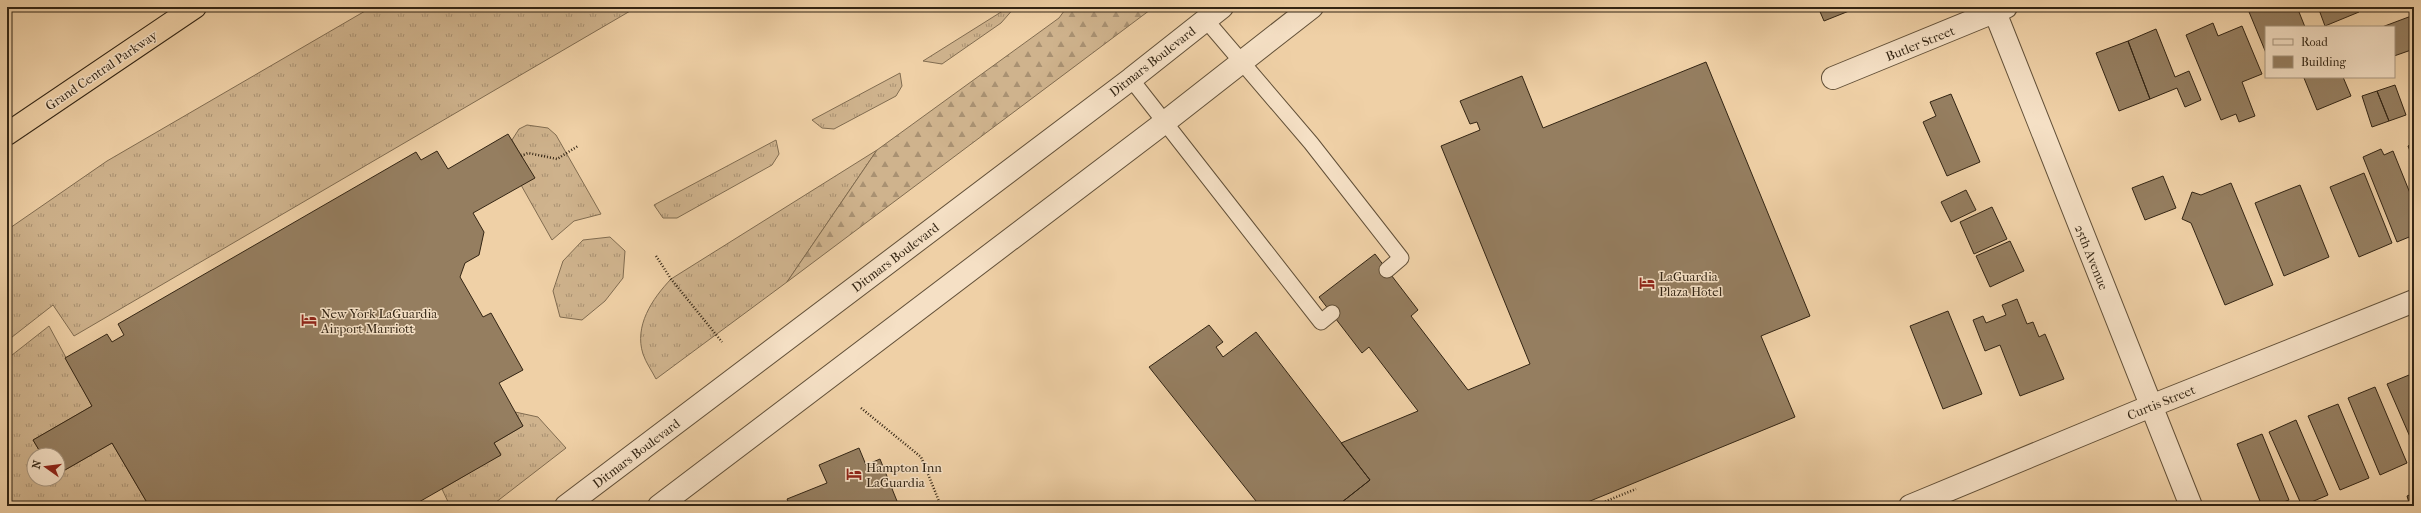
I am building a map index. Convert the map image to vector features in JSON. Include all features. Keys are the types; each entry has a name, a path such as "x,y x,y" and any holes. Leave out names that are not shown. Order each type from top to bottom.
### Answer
{"highway":[{"name":"Grand Central Parkway","path":"7,134 195,7"}],"street":[{"path":"663,505 1165,122 1241,60 1312,7"},
{"name":"Butler Street","path":"1833,78 1998,9"},
{"name":"25th Avenue","path":"1998,9 2191,506"},
{"name":"Ditmars Boulevard","path":"566,506 1131,79 1214,13"},
{"name":"Curtis Street","path":"1910,506 2151,406 2414,301"}],"lane":[{"path":"1214,13 1241,60 1311,143 1401,258 1387,270"},
{"path":"1131,79 1321,322 1332,313"}],"path":[{"path":"522,156 528,154 557,159 578,146"},
{"path":"656,256 670,279 722,342"},
{"path":"860,408 921,456 941,506"},
{"path":"1594,506 1636,489"}],"green space":[{"path":"372,7 637,7 74,336 53,305 7,341 7,230 107,161"},
{"path":"1009,7 1015,7 1001,23 942,64 923,61"},
{"path":"1067,7 1154,7 787,282 877,150 1059,18"},
{"path":"900,73 902,86 896,96 834,129 822,128 812,120"},
{"path":"527,125 548,128 556,135 601,214 574,221 552,240 521,185 534,178 512,140 519,129"},
{"path":"776,140 779,154 772,165 677,218 663,218 654,205"},
{"path":"877,150 787,282 656,379 643,354 641,333 646,314 651,304 671,279"},
{"path":"610,237 625,251 623,278 605,301 582,320 560,317 553,291 563,261 583,240"},
{"path":"49,326 92,406 33,440 37,447 26,447 26,487 66,487 66,469 112,443 149,506 7,506 7,359"},
{"path":"515,412 538,417 566,448 491,506 450,506 442,489 501,454 494,443 523,426"}],"building":[{"path":"1818,7 1859,7 1824,21"},
{"path":"2247,7 2297,7 2305,26 2265,26 2265,51"},
{"path":"2318,7 2358,7 2359,12 2325,26"},
{"path":"2414,15 2414,49 2395,56 2395,26 2385,26"},
{"path":"2213,23 2218,36 2242,26 2262,74 2242,82 2255,116 2239,122 2236,114 2221,120 2186,35"},
{"path":"2156,29 2175,77 2189,71 2201,100 2185,107 2177,88 2150,99 2128,41"},
{"path":"2128,41 2150,99 2119,111 2096,53"},
{"name":"LaGuardia Plaza Hotel","path":"1706,62 1810,316 1761,336 1795,417 1578,506 1337,506 1370,480 1341,443 1418,411 1369,347 1362,353 1319,297 1375,254 1418,310 1411,316 1468,390 1530,364 1441,146 1480,130 1477,122 1470,124 1460,101 1522,76 1543,128"},
{"path":"2304,78 2343,78 2351,96 2317,110"},
{"path":"2395,85 2406,115 2389,121 2377,91"},
{"path":"2377,91 2389,121 2372,127 2362,96"},
{"path":"1951,94 1980,162 1947,176 1923,122 1936,116 1930,102"},
{"name":"New York LaGuardia Airport Marriott","path":"508,134 535,178 473,213 484,232 479,255 465,263 460,277 483,317 491,313 523,370 499,383 523,426 494,443 501,455 412,506 149,506 112,443 66,469 66,447 37,447 33,440 92,406 65,358 107,334 112,342 124,335 118,324 416,152 421,160 437,151 448,169"},
{"path":"2414,143 2414,161 2408,146"},
{"path":"2381,149 2384,155 2393,151 2414,203 2414,235 2397,242 2363,157"},
{"path":"2364,173 2392,243 2359,257 2330,187"},
{"path":"2163,176 2176,208 2145,220 2132,188"},
{"path":"2231,183 2273,285 2225,305 2191,223 2182,219 2192,192 2201,195"},
{"path":"2300,185 2329,257 2284,276 2255,203"},
{"path":"1966,190 1976,210 1951,222 1941,202"},
{"path":"1992,207 2007,239 1974,254 1960,222"},
{"path":"2010,241 2024,271 1990,287 1976,256"},
{"path":"2017,299 2027,324 2033,322 2039,337 2045,334 2064,379 2020,396 2000,345 1985,351 1973,320 1983,316 1986,323 2006,315 2002,305"},
{"path":"1948,311 1982,394 1943,409 1910,326"},
{"path":"1209,325 1223,342 1216,347 1223,357 1256,332 1370,480 1337,506 1260,506 1149,367"},
{"path":"2414,373 2414,446 2387,384"},
{"path":"2375,387 2407,463 2380,475 2348,398"},
{"path":"2338,404 2369,478 2340,490 2308,416"},
{"path":"2296,420 2328,495 2302,506 2269,432"},
{"path":"2262,434 2289,500 2273,506 2262,506 2237,444"},
{"name":"Hampton Inn LaGuardia","path":"859,448 866,465 880,459 899,506 790,506 787,499 827,483 819,465"},
{"path":"2414,493 2414,506 2410,506 2407,496"}],"place":[{"name":"LaGuardia Plaza Hotel","path":"1647,283"},
{"name":"New York LaGuardia Airport Marriott","path":"309,320"},
{"name":"Hampton Inn LaGuardia","path":"854,474"}]}
